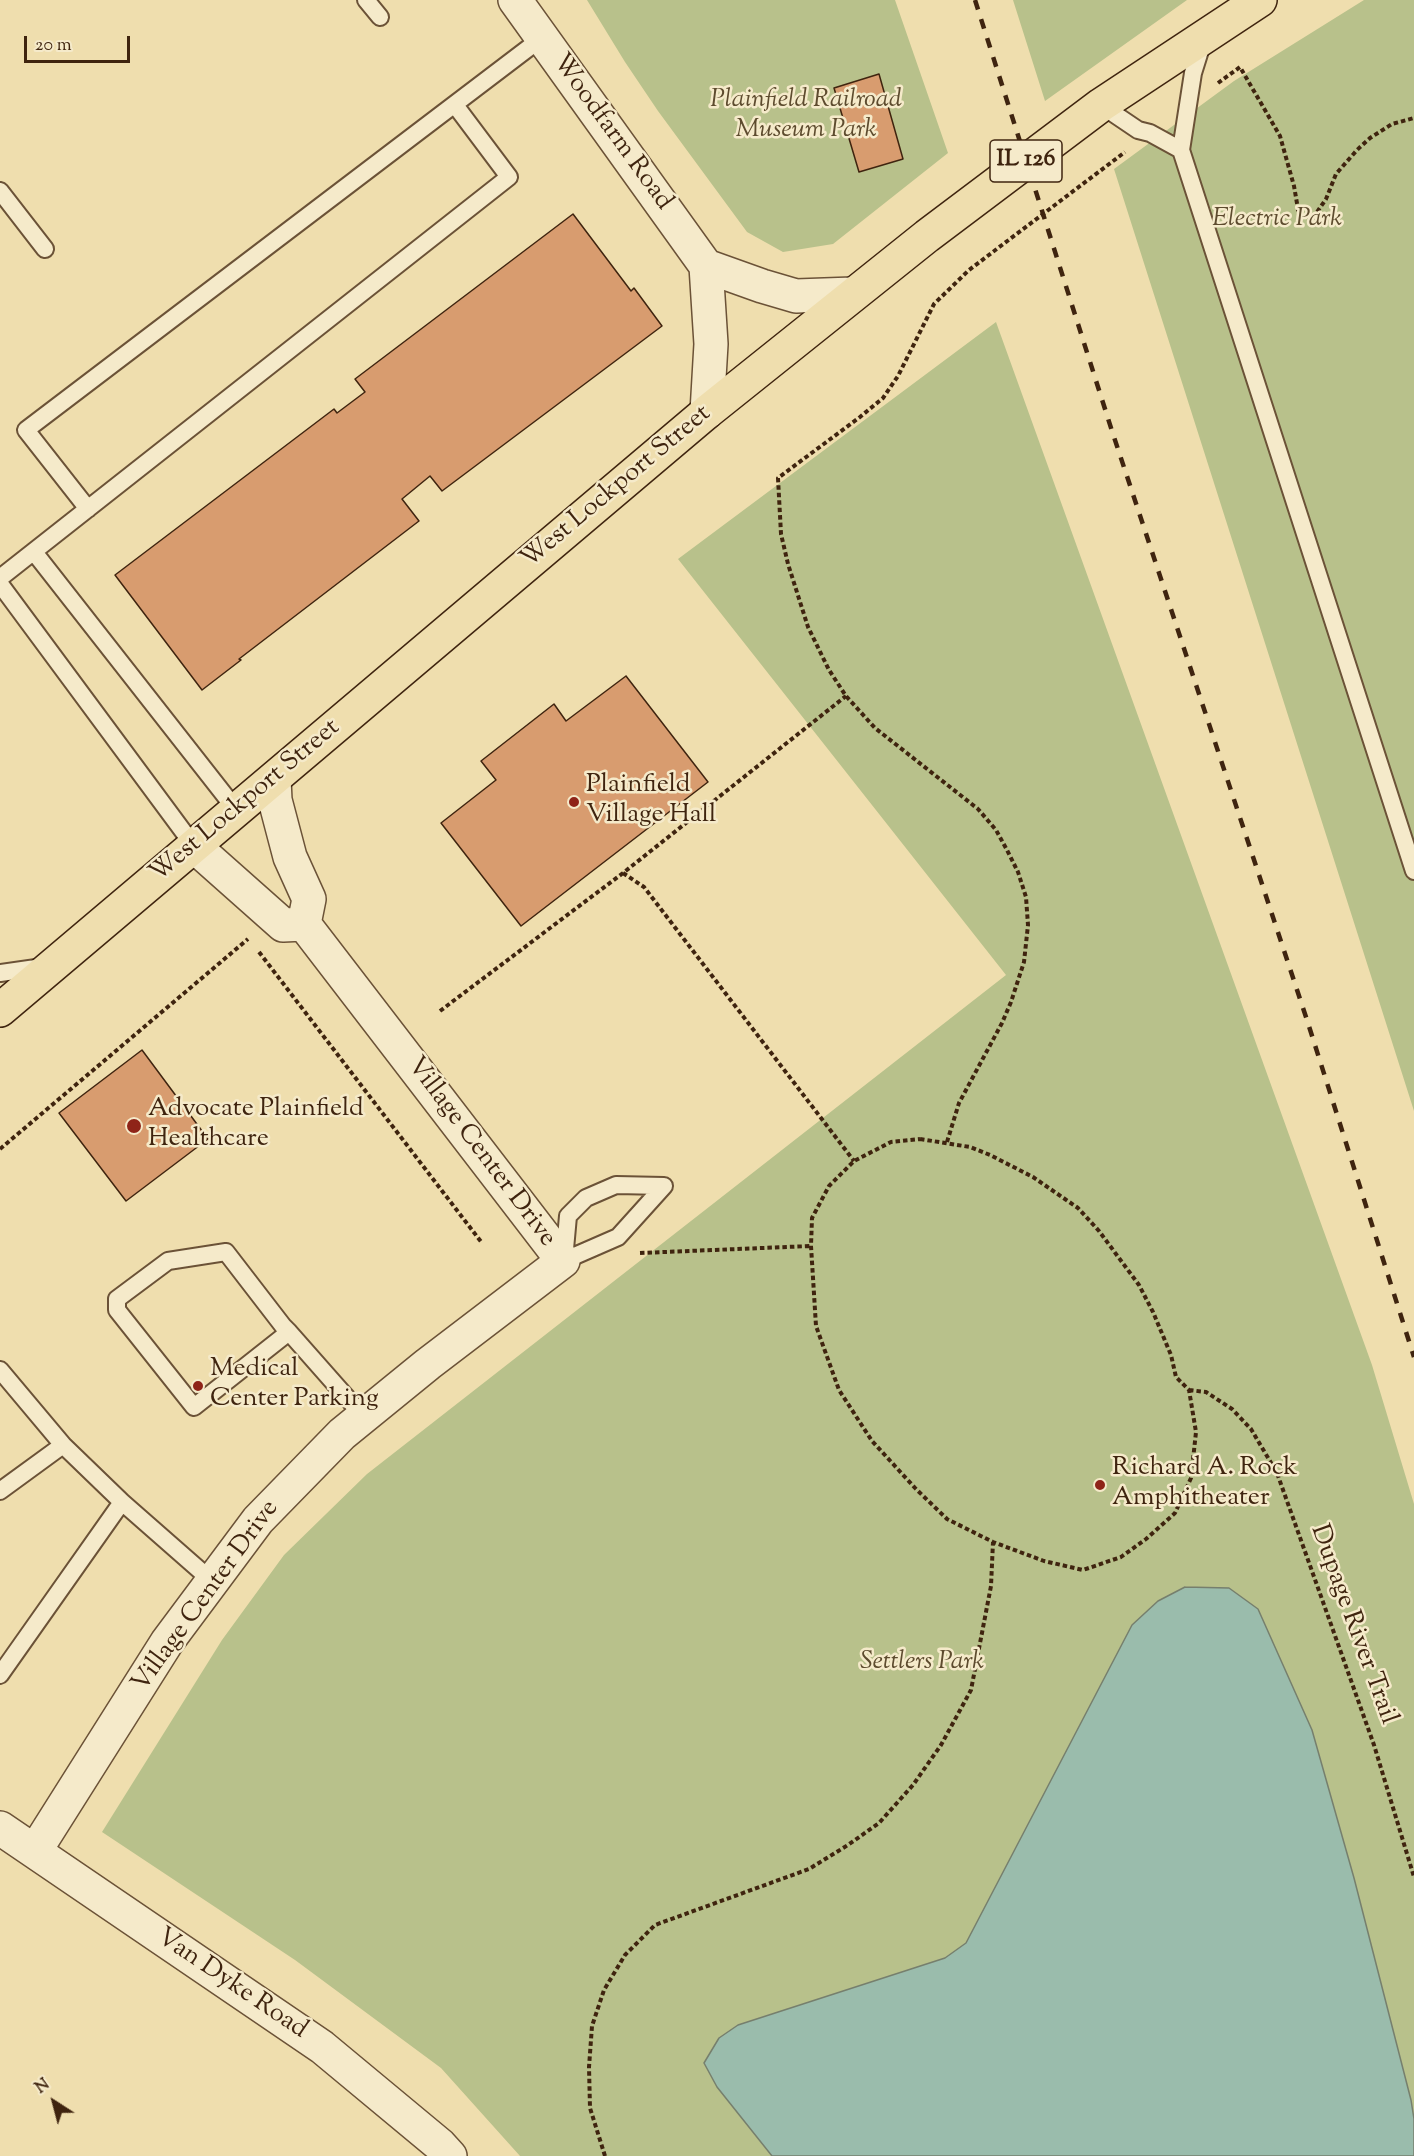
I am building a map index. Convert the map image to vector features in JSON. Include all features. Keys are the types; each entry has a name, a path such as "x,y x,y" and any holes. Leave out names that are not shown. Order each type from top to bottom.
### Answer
{"main road":[{"name":"West Lockport Street","path":"0,1010 707,412 854,294 1101,105 1260,0"}],"street":[{"name":"Woodfarm Road","path":"515,0 706,266"},
{"path":"707,412 711,344 706,266 796,296 854,294"},
{"path":"194,846 283,925 304,924 309,898 290,857 275,800 274,779"},
{"name":"Village Center Drive","path":"36,1851 167,1642 258,1520 342,1434 428,1364 563,1261 304,924"},
{"name":"Van Dyke Road","path":"0,1828 322,2047 440,2145 450,2156"}],"lane":[{"path":"366,0 380,17"},
{"path":"88,509 26,429 543,37"},
{"path":"1204,37 1193,73 1181,150 1414,871"},
{"path":"0,578 509,177 455,105"},
{"path":"1101,105 1138,130 1150,133 1181,150"},
{"path":"0,191 45,249"},
{"path":"34,552 237,811"},
{"path":"0,584 194,846"},
{"path":"0,973 52,965"},
{"path":"616,1185 664,1186 618,1237 563,1261 568,1216 586,1198 616,1185"},
{"path":"289,1332 194,1407 117,1310 117,1299 168,1261 226,1252 289,1332 364,1417"},
{"path":"0,1370 63,1445 122,1502 213,1581"},
{"path":"0,1491 63,1445"},
{"path":"0,1675 122,1502"}],"path":[{"path":"1240,68 1280,136 1294,186 1299,215 1312,218 1326,199 1336,174 1370,138 1392,124 1414,118"},
{"path":"947,1142 959,1103 1002,1023 1024,962 1028,925 1026,897 1018,872 1007,850 996,830 978,809 874,728 846,696 829,670 808,627 781,534 778,478 861,417 882,398 898,376 934,304 969,270 1150,133"},
{"path":"440,1011 622,873 846,696"},
{"path":"622,873 644,887 854,1161"},
{"path":"242,931 482,1243"},
{"path":"0,1149 248,938"},
{"path":"920,1139 947,1142 970,1147 990,1155 1033,1177 1078,1208 1099,1231 1139,1285 1163,1335 1176,1377 1189,1390 1196,1432 1191,1478 1175,1513 1146,1539 1121,1557 1083,1570 1044,1562 993,1542 947,1519 872,1441 839,1390 816,1326 811,1246 812,1218 829,1186 854,1161 891,1142 920,1139"},
{"path":"636,1253 811,1246"},
{"name":"Dupage River Trail","path":"1189,1390 1206,1392 1232,1409 1251,1430 1277,1473 1374,1744 1414,1877"},
{"path":"605,2156 590,2108 589,2067 592,2026 604,1990 625,1955 655,1924 809,1869 879,1823 913,1785 941,1745 972,1690 991,1586 993,1542"}],"green space":[{"name":"Plainfield Railroad Museum Park","path":"587,0 895,0 948,153 833,244 783,252 747,232 658,111"},
{"path":"1013,0 1187,0 1045,101"},
{"name":"Electric Park","path":"1364,0 1414,0 1414,1111 1114,169 1234,81"},
{"name":"Settlers Park","path":"996,322 1372,1365 1414,1504 1414,2156 520,2156 441,2068 295,1960 102,1832 222,1640 284,1555 367,1474 1006,975 678,559"}],"shaded area":[{"path":"1185,1587 1229,1588 1258,1609 1312,1730 1354,1878 1411,2100 1414,2119 1414,2156 772,2156 717,2087 704,2063 719,2038 738,2025 945,1958 966,1943 1132,1625 1158,1601"}],"building":[{"path":"879,74 903,159 859,172 834,88"},
{"path":"573,214 631,291 634,288 662,326 442,491 430,476 402,499 419,521 202,690 115,575 334,409 337,413 365,392 355,379"},
{"name":"Plainfield Village Hall","path":"626,676 708,782 521,926 441,823 496,780 481,761 554,704 566,721"},
{"name":"Advocate Plainfield Healthcare","path":"142,1050 208,1139 126,1201 59,1113"}],"railway":[{"path":"975,0 1112,431 1307,1020 1414,1357"}],"place":[{"name":"Plainfield Village Hall","path":"574,802"},
{"name":"Advocate Plainfield Healthcare","path":"134,1126"},
{"name":"Medical Center Parking","path":"198,1386"},
{"name":"Richard A. Rock Amphitheater","path":"1100,1485"}]}
